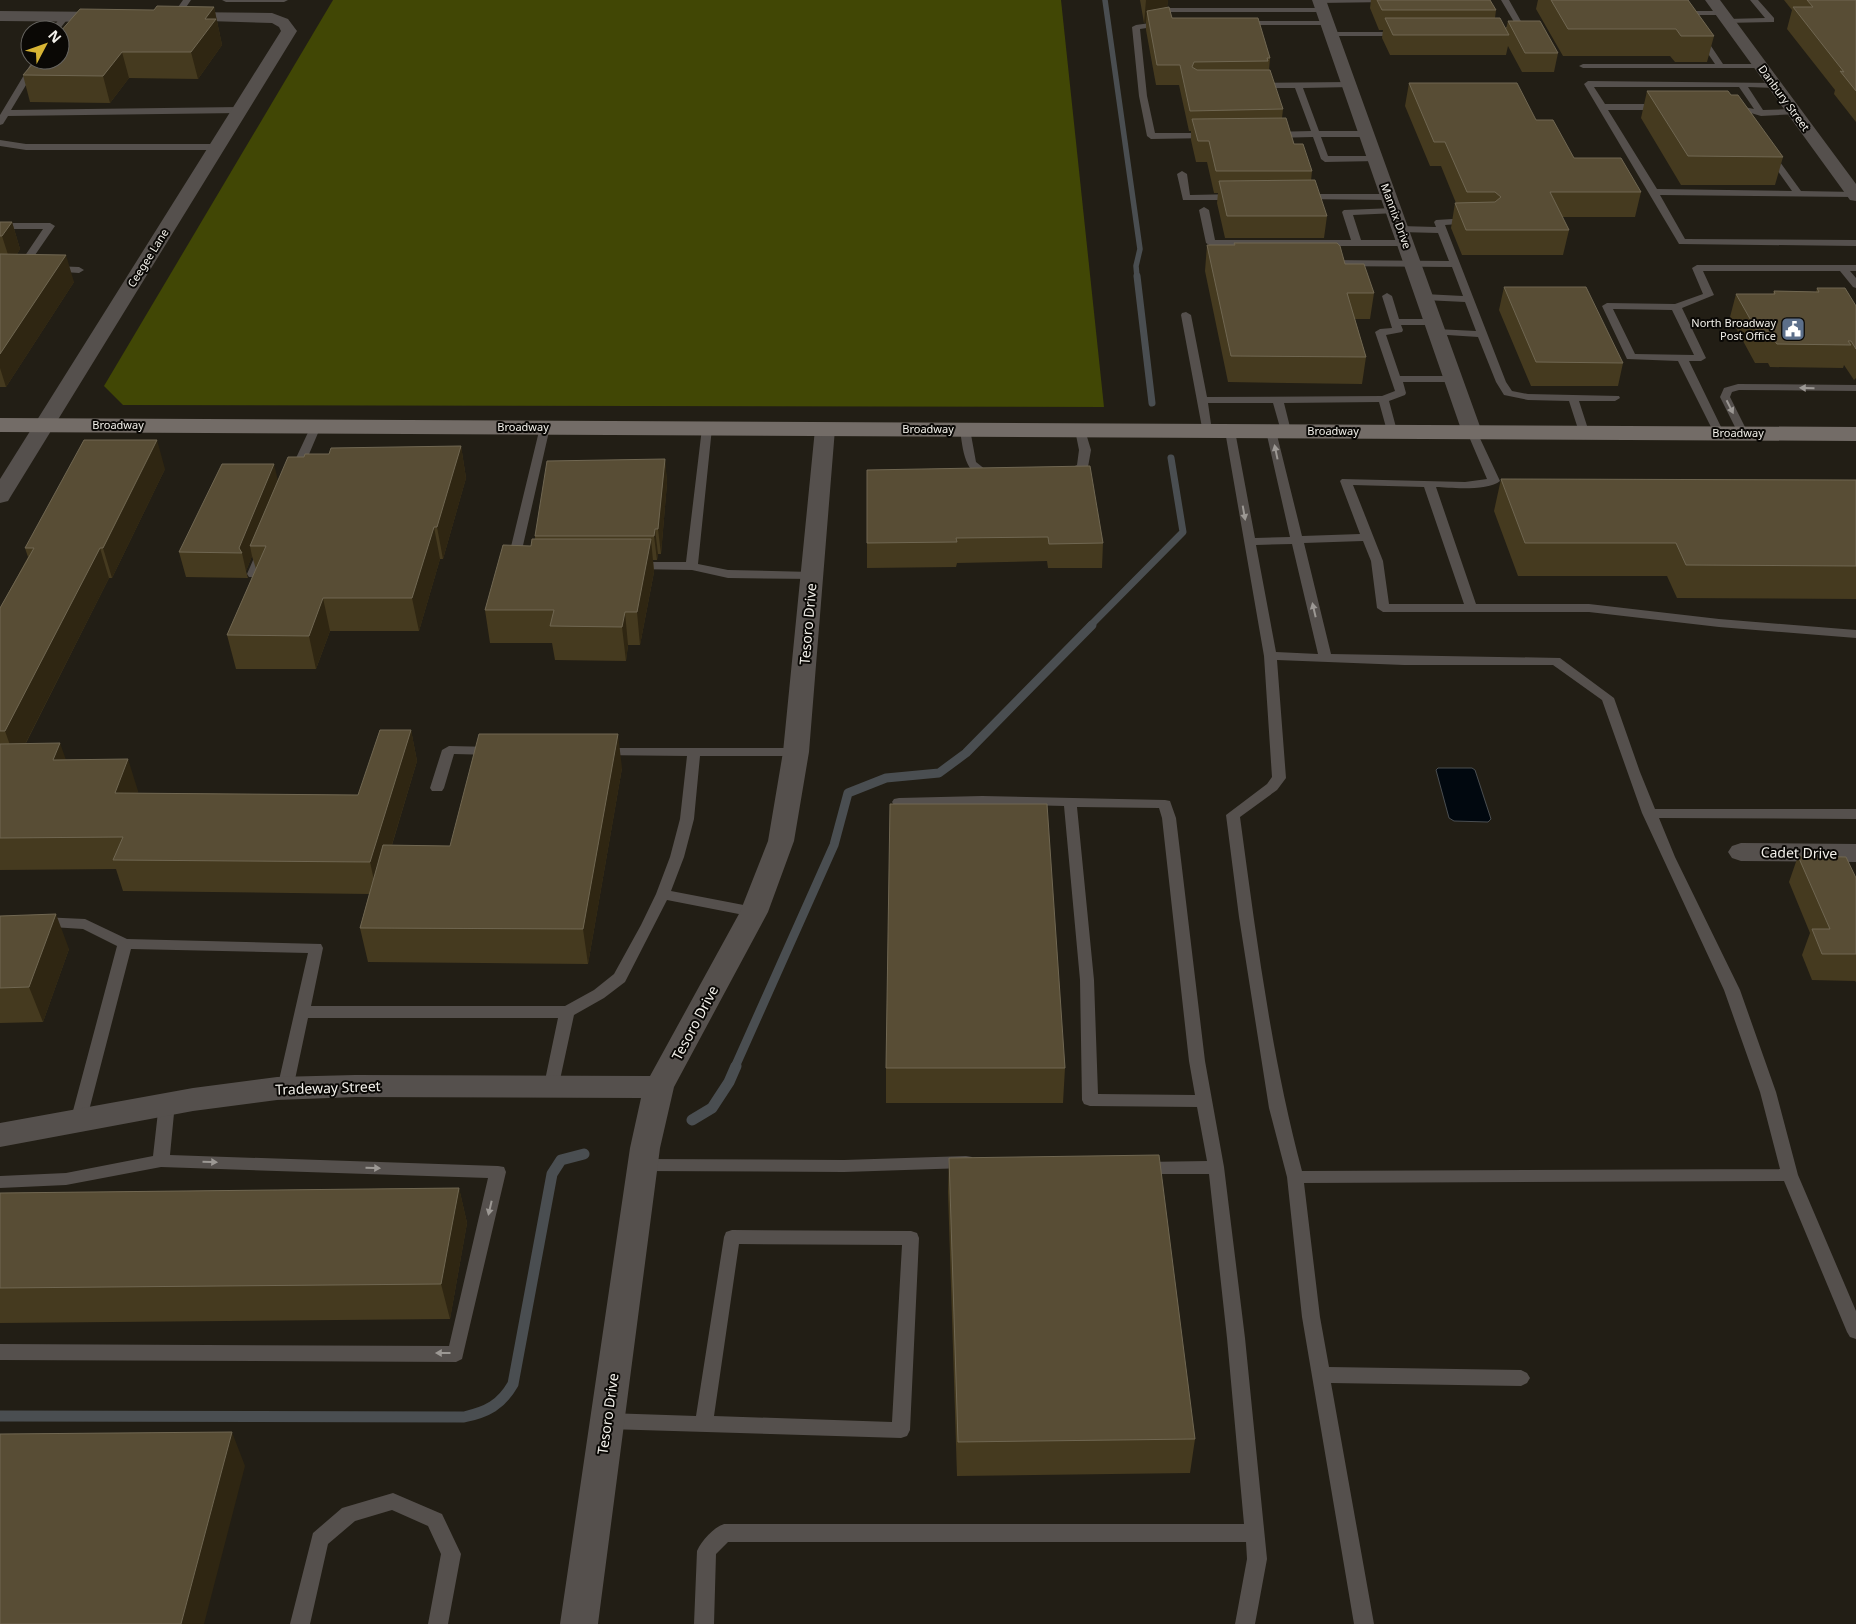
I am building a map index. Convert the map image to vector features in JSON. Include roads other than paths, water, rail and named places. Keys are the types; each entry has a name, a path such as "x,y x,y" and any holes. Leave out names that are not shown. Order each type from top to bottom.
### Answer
{"main road":[{"name":"Broadway","path":"0,425 1856,434"}],"street":[{"name":"Danbury Street","path":"1720,11 1855,195"},
{"name":"Mannix Drive","path":"1324,13 1472,432"},
{"path":"0,16 125,16"},
{"path":"170,17 216,16"},
{"name":"Ceegee Lane","path":"0,496 289,31 287,25 282,21 260,17 216,16"},
{"name":"Tesoro Drive","path":"579,1624 642,1166 659,1087 754,912 781,841 796,752 824,429"},
{"name":"Cadet Drive","path":"1741,852 1856,853"},
{"name":"Tradeway Street","path":"0,1135 78,1122 167,1103 259,1090 356,1086 552,1085 659,1087"}],"lane":[{"path":"170,17 187,0"},
{"path":"216,16 226,0 284,0"},
{"path":"1233,23 1324,13 1383,0 1397,0"},
{"path":"1499,0 1505,0 1518,23 1500,34"},
{"path":"1721,66 1684,13 1720,11 1771,20 1754,0"},
{"path":"1149,10 1324,13 1406,34"},
{"path":"62,20 65,16"},
{"path":"1176,22 1136,27 1143,96 1151,136 1219,136"},
{"path":"1584,66 1760,66"},
{"path":"0,122 31,70"},
{"path":"1775,85 1588,84 1654,192 1682,242 1856,242"},
{"path":"1251,85 1349,85"},
{"path":"1298,85 1325,159 1375,158"},
{"path":"1742,85 1761,112"},
{"path":"1602,107 1669,107"},
{"path":"1748,123 1732,107 1761,112 1794,112"},
{"path":"6,113 240,110"},
{"path":"1267,135 1366,134"},
{"path":"0,143 26,147 217,146"},
{"path":"1764,146 1798,193"},
{"path":"1182,174 1186,198 1244,197"},
{"path":"1654,192 1855,195"},
{"path":"1293,197 1391,204"},
{"path":"1358,243 1347,212 1391,204"},
{"path":"1204,210 1211,243 1358,243 1442,230"},
{"path":"1481,222 1439,222 1501,382 1508,393 1528,398 1615,398"},
{"path":"0,226 50,226 26,269 79,270"},
{"path":"1320,264 1455,264"},
{"path":"1676,307 1701,358 1631,357 1607,306 1676,307 1709,295 1697,268 1856,268"},
{"path":"1843,268 1856,285"},
{"path":"1202,400 1383,399 1401,393 1398,379 1380,332 1398,330 1387,296"},
{"path":"1424,297 1469,298"},
{"path":"1186,315 1207,430"},
{"path":"1396,322 1483,334"},
{"path":"1682,358 1719,433"},
{"path":"1398,379 1453,379"},
{"path":"1743,433 1725,397 1728,390 1738,387 1856,388"},
{"path":"1574,398 1584,432"},
{"path":"1383,399 1392,431"},
{"path":"1278,400 1279,431 1297,540 1325,657"},
{"path":"291,481 316,426"},
{"path":"521,566 512,566 544,427"},
{"path":"692,566 707,428"},
{"path":"965,429 971,463 983,473 1006,476"},
{"path":"1051,474 1070,473 1082,467 1085,450 1080,430"},
{"path":"1230,431 1270,656 1279,778 1272,787 1233,815 1246,917 1276,1098 1295,1177 1311,1316 1364,1624"},
{"path":"1472,432 1499,481 1465,485 1346,481 1377,561 1383,608 1589,608 1719,623 1856,634"},
{"path":"1429,484 1472,608"},
{"path":"1249,542 1367,537"},
{"path":"253,574 268,538"},
{"path":"626,566 692,566 728,574 812,576"},
{"path":"1270,656 1404,661 1556,661 1608,698 1649,813 1732,990 1768,1092 1790,1175 1856,1332"},
{"path":"437,788 449,750 508,751"},
{"path":"587,752 796,752"},
{"path":"302,1012 567,1012 599,994 620,978 663,894 677,857 687,819 694,752"},
{"path":"898,802 982,800 1165,804 1169,818 1185,944 1197,1060 1216,1167 1257,1559 1245,1624"},
{"path":"1070,802 1087,980 1090,1100 1204,1100"},
{"path":"1649,813 1856,814"},
{"path":"663,894 754,912"},
{"path":"28,922 85,924 125,944 316,948 285,1089"},
{"path":"78,1122 125,944"},
{"path":"552,1085 567,1012"},
{"path":"161,1160 167,1103"},
{"path":"0,1182 66,1179 161,1160 498,1172 456,1354 0,1352"},
{"path":"642,1166 844,1166 984,1162"},
{"path":"1130,1167 1160,1170 1216,1167"},
{"path":"1295,1177 1790,1175"},
{"path":"607,1421 704,1424 901,1430 911,1238 732,1237 704,1424"},
{"path":"1321,1375 1521,1378"},
{"path":"300,1624 320,1539 349,1514 393,1501 435,1520 450,1554 438,1624"},
{"path":"704,1624 707,1551 724,1533 1254,1533"}],"waterway":[{"path":"1105,0 1140,249 1136,266 1137,277"},
{"path":"1137,276 1152,403"},
{"path":"1090,626 1183,532 1171,458"},
{"path":"735,1067 834,845 848,793 886,778 939,773 966,753 1092,625"},
{"path":"692,1120 712,1108 729,1082 736,1066"},
{"path":"0,1416 464,1417 480,1413 504,1397 513,1384 552,1174 561,1160 584,1154"}],"place":[{"name":"North Broadway Post Office","path":"1793,329"}]}
